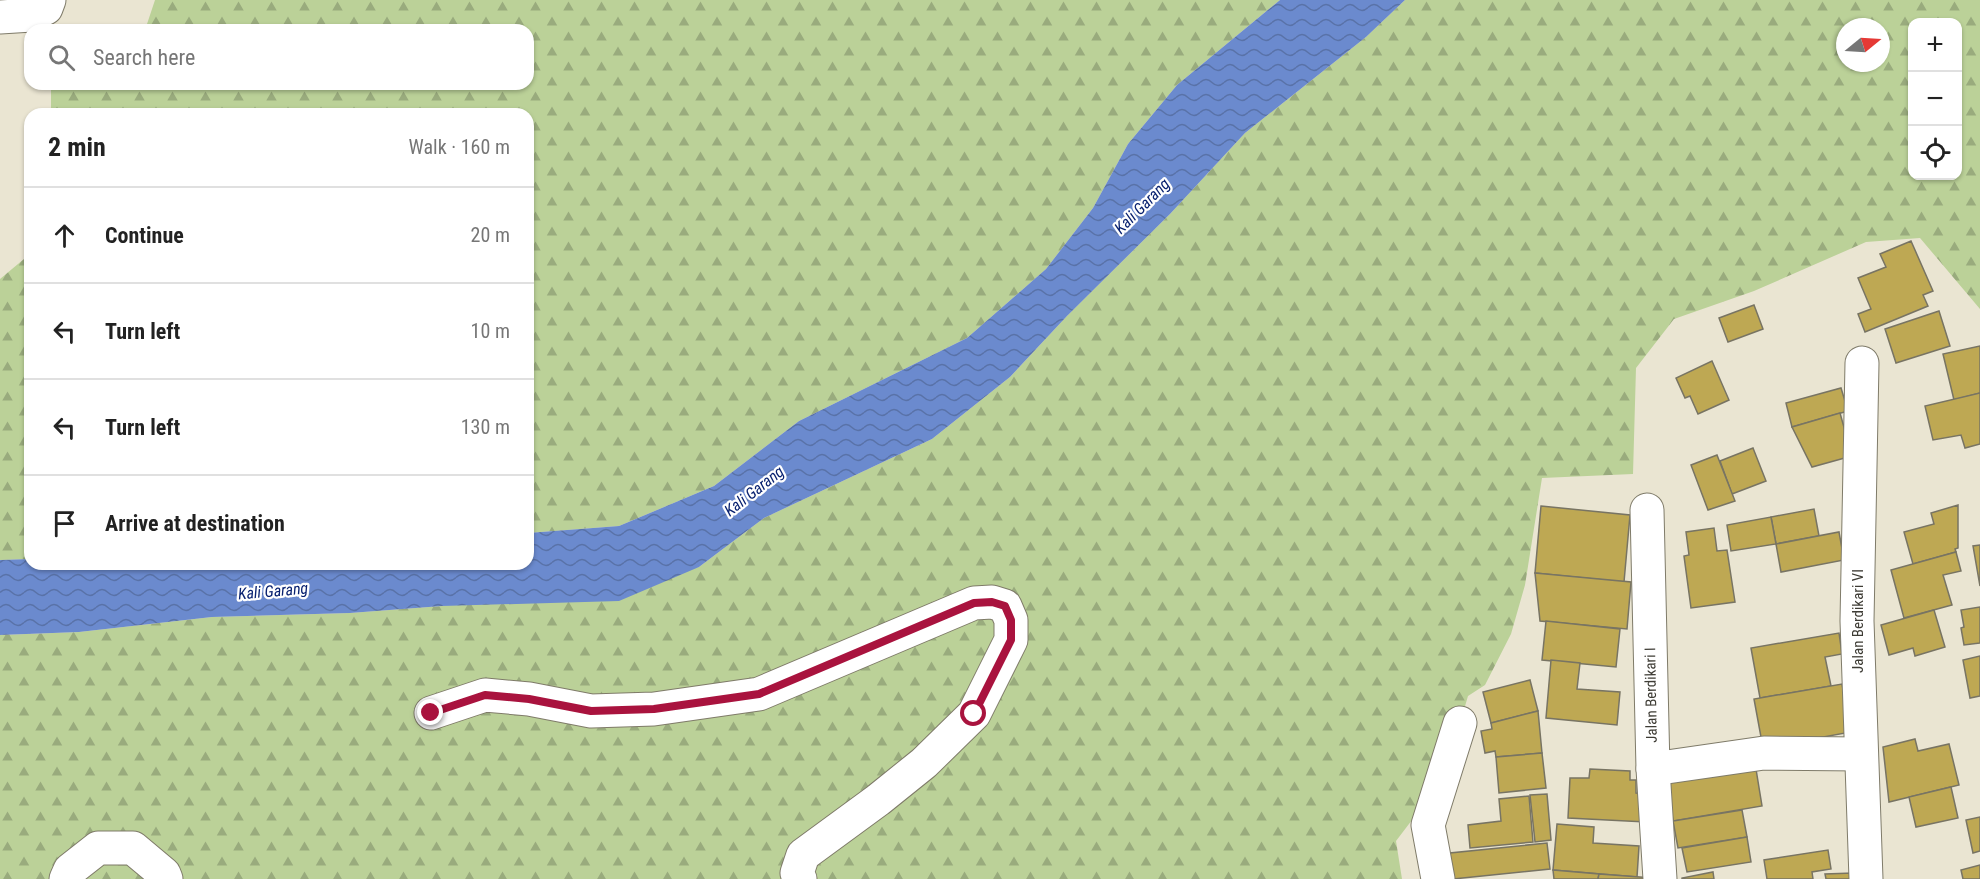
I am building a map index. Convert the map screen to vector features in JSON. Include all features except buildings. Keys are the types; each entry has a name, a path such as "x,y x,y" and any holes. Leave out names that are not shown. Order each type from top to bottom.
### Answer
{"street":[{"path":"0,17 32,15 46,8 49,0"},
{"name":"Jalan Berdikari VI","path":"1862,363 1857,621 1866,879"},
{"name":"Jalan Berdikari I","path":"1647,510 1653,769 1660,879"},
{"path":"431,713 485,695 529,699 591,711 654,709 759,694 974,603 992,602 1005,606 1011,620 1011,640 974,714 924,763 803,855 796,873 800,879"},
{"path":"1438,879 1428,825 1460,723"},
{"path":"1653,769 1764,753 1861,754"},
{"path":"66,879 70,870 98,848 133,848 164,874 166,879"}],"green space":[{"path":"155,0 1280,0 1177,85 1128,144 1093,208 1046,269 967,338 799,421 714,486 619,526 534,533 534,108 51,108 51,90 534,90 534,24 147,24"},
{"path":"1405,0 1980,0 1980,309 1920,238 1866,242 1754,291 1674,319 1636,368 1633,474 1542,478 1525,585 1511,634 1485,685 1468,696 1444,778 1396,841 1402,879 0,879 0,635 79,632 212,617 350,613 442,606 699,567 764,518 932,439 1010,377 1067,316 1170,214 1245,133 1366,37"},
{"path":"24,259 24,559 0,560 0,279"}],"water":[{"name":"Kali Garang","path":"1280,0 1405,0 1366,37 1245,133 1170,214 1067,316 1010,377 932,439 764,518 699,567 619,601 442,606 350,613 212,617 79,632 0,635 0,560 24,559 24,570 534,570 534,533 619,526 714,486 799,421 967,338 1046,269 1093,208 1128,144 1177,85"}],"route":[{"path":"431,713 485,695 529,699 591,711 654,709 759,694 974,603 992,602 1005,606 1011,620 1011,640 974,714"}]}
